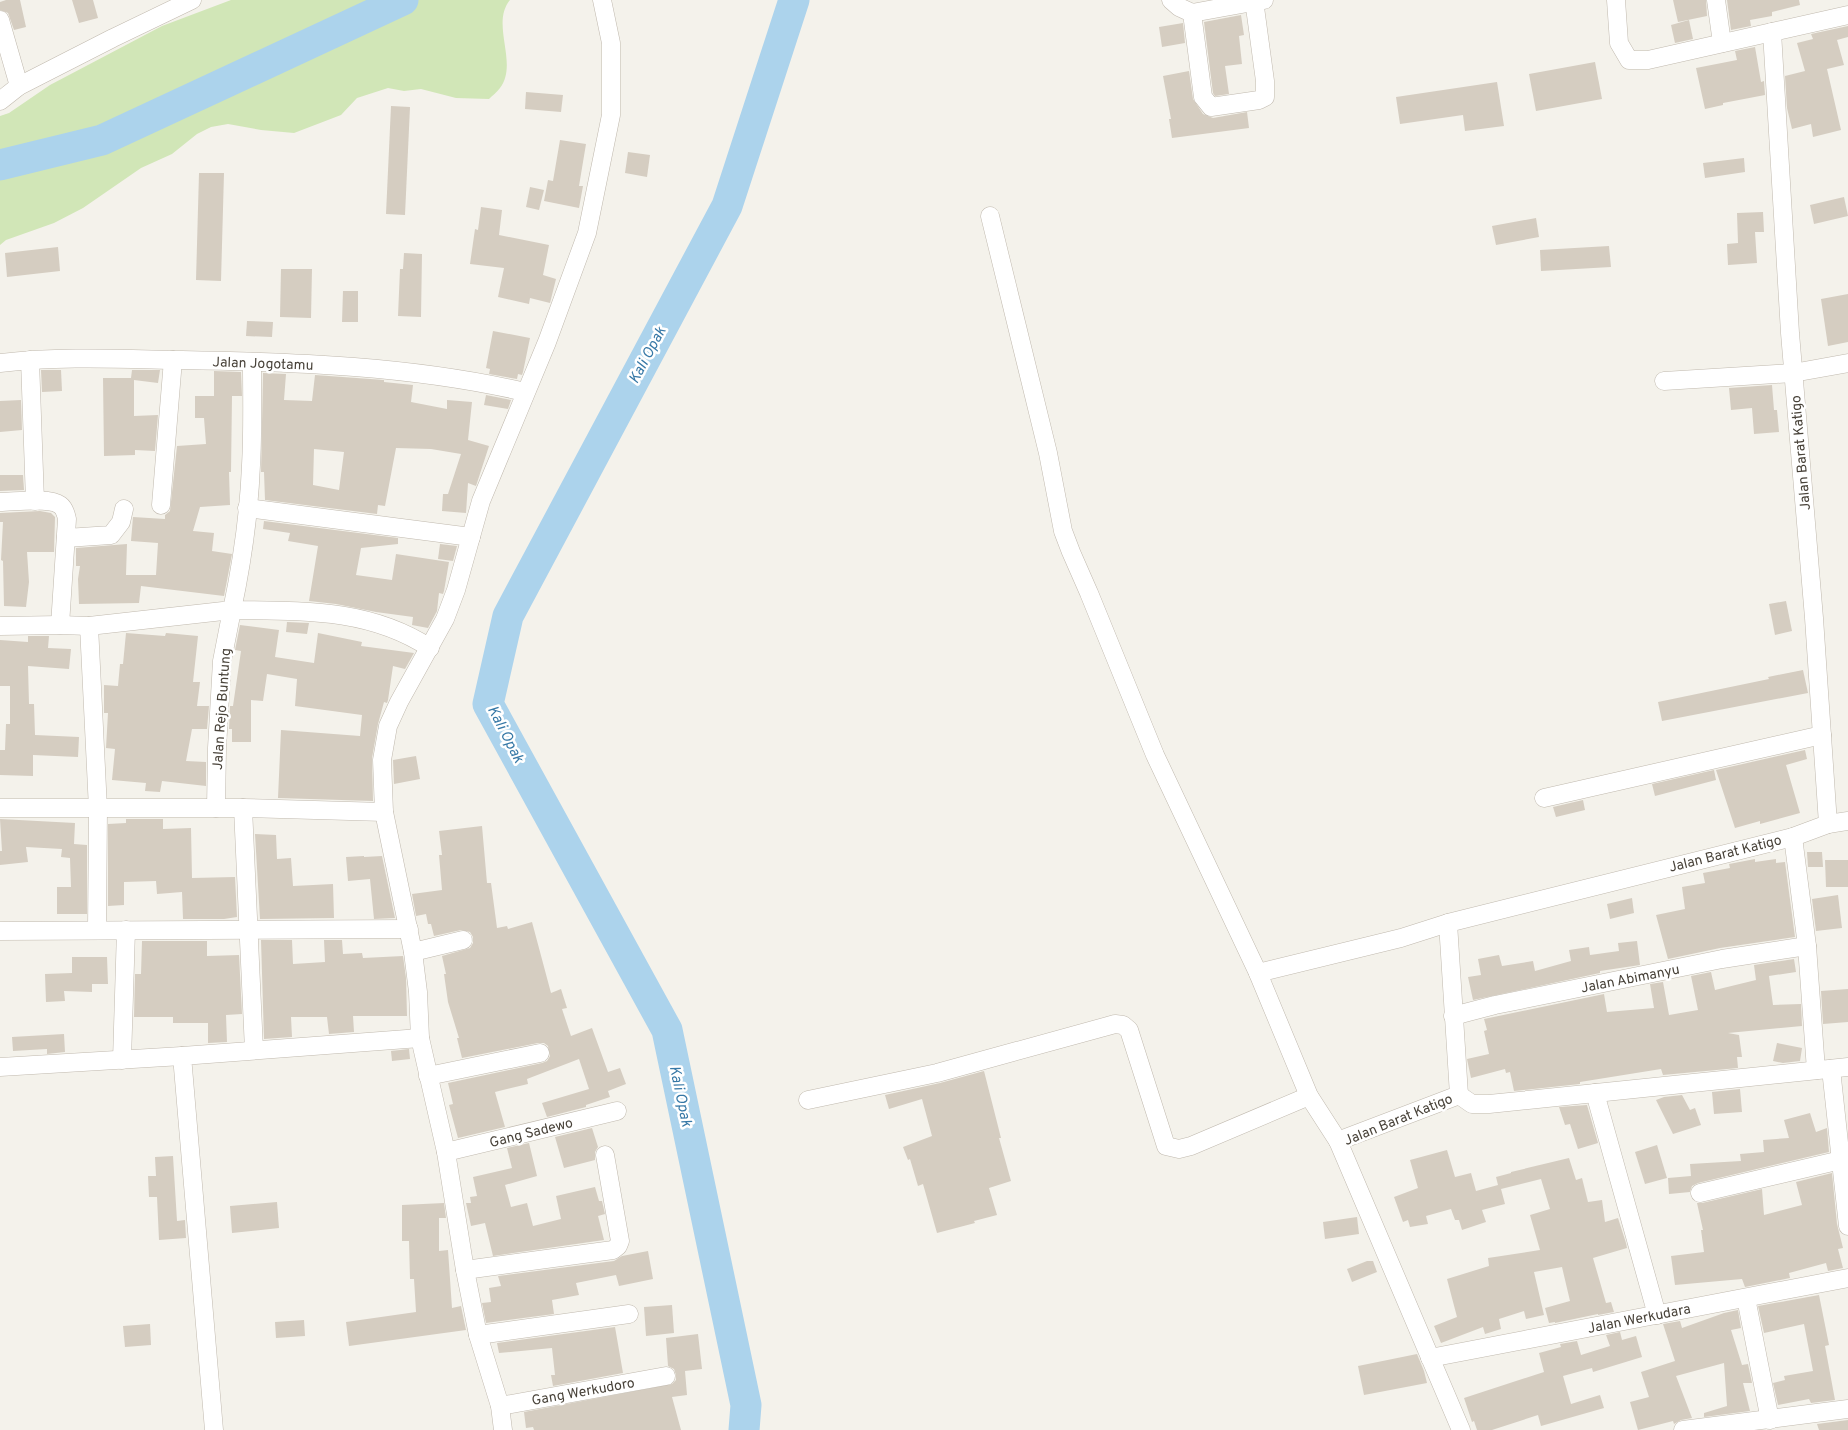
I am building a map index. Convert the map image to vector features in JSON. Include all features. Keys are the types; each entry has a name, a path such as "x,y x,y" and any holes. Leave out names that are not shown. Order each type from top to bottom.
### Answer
{"street":[{"path":"0,101 19,86 192,0"},
{"path":"503,1430 500,1406 478,1334 465,1270 446,1152 420,1038 418,992 413,952 384,812 382,760 388,726 410,680 445,619 456,590 481,501 547,342 587,233 611,115 611,43 602,0"},
{"path":"1171,0 1179,7 1192,13 1258,0 1266,81 1265,97 1259,100 1211,107 1204,100 1192,13"},
{"path":"1616,0 1619,43 1629,60 1648,60 1848,15"},
{"path":"1716,0 1722,43"},
{"path":"0,20 19,86"},
{"name":"Jalan Barat Katigo","path":"1461,1430 1338,1141 1459,1095 1448,923 1793,836 1828,824 1793,374 1772,32"},
{"path":"990,216 1048,453 1063,531 1155,755 1258,972 1308,1096 1338,1141"},
{"path":"30,360 35,501"},
{"name":"Jalan Jogotamu","path":"0,363 30,360 173,360 320,364 479,382 525,392"},
{"path":"161,505 173,360"},
{"name":"Jalan Rejo Buntung","path":"216,808 222,661 237,585 251,464 252,362"},
{"path":"1664,381 1793,374 1848,363"},
{"path":"0,502 49,500 61,505 65,512 67,519 60,625"},
{"path":"247,508 471,537"},
{"path":"66,538 111,535 122,522 124,509"},
{"path":"0,626 89,626 232,610 318,611 362,619 397,630 430,648"},
{"path":"89,626 98,809 97,930"},
{"path":"1544,798 1822,734"},
{"path":"0,808 243,808 384,812"},
{"path":"243,808 254,1050"},
{"path":"1828,824 1848,821"},
{"path":"1793,836 1807,946 1832,1069 1848,1226"},
{"path":"1258,972 1401,938 1448,923"},
{"path":"0,931 409,929"},
{"path":"122,1060 126,930"},
{"path":"413,952 464,940"},
{"name":"Jalan Abimanyu","path":"1454,1016 1495,1005 1722,959 1807,946"},
{"path":"808,1100 936,1073 1115,1024 1123,1025 1130,1030 1166,1146 1179,1149 1191,1146 1308,1096"},
{"path":"0,1067 182,1056 420,1038"},
{"path":"428,1076 540,1053"},
{"path":"182,1056 214,1430"},
{"path":"1459,1095 1472,1104 1489,1104 1832,1069"},
{"path":"1595,1094 1657,1315"},
{"name":"Gang Sadewo","path":"446,1152 617,1111"},
{"path":"465,1270 614,1250 620,1241 605,1155"},
{"path":"1700,1193 1841,1160"},
{"name":"Jalan Werkudara","path":"1430,1358 1848,1278"},
{"path":"1746,1298 1770,1420"},
{"path":"478,1334 629,1314"},
{"name":"Gang Werkudoro","path":"500,1406 666,1376"},
{"path":"1683,1430 1748,1426 1770,1420 1793,1424 1848,1409"}],"green space":[{"path":"231,0 510,0 503,20 507,67 505,78 500,88 489,99 456,98 421,89 404,91 388,88 357,98 341,115 294,133 228,124 211,127 197,134 172,154 141,168 83,208 54,223 6,240 0,245 0,116 9,113 50,85 162,26"}],"building":[{"path":"20,0 26,27 14,30 8,13 0,10 0,2"},
{"path":"72,0 93,0 98,18 79,23"},
{"path":"1673,0 1706,0 1707,16 1678,22"},
{"path":"1727,0 1799,0 1800,5 1772,12 1772,16 1750,20 1751,26 1731,30"},
{"path":"1241,15 1244,35 1239,36 1242,64 1225,66 1229,94 1215,96 1213,93 1204,22"},
{"path":"1689,20 1693,39 1675,43 1671,25"},
{"path":"1183,23 1185,43 1162,47 1159,27"},
{"path":"1848,26 1848,37 1837,40 1844,65 1827,69 1841,130 1813,137 1811,124 1792,129 1787,108 1785,76 1805,71 1797,43 1813,39 1811,34"},
{"path":"1755,47 1761,82 1764,81 1765,95 1723,103 1723,105 1705,109 1696,68 1737,60 1735,51"},
{"path":"1595,62 1602,99 1536,111 1529,74"},
{"path":"1189,71 1193,99 1203,114 1213,118 1247,112 1249,128 1172,138 1169,119 1171,119 1163,76"},
{"path":"1497,82 1504,126 1465,131 1463,115 1400,124 1396,97"},
{"path":"526,92 563,95 561,112 525,109"},
{"path":"391,106 410,107 405,215 386,214"},
{"path":"560,140 586,144 579,186 583,186 579,208 544,201 548,180 553,181"},
{"path":"628,152 650,155 647,177 625,173"},
{"path":"1744,158 1745,172 1705,178 1703,163"},
{"path":"199,173 224,173 221,281 196,280"},
{"path":"530,187 544,190 539,210 526,207"},
{"path":"1844,197 1848,216 1814,224 1810,205"},
{"path":"481,207 502,210 499,235 549,245 543,275 556,279 550,303 530,298 529,304 498,297 504,268 470,264 475,229 478,230"},
{"path":"1763,212 1764,232 1755,232 1757,263 1728,265 1727,244 1738,243 1737,213"},
{"path":"1536,218 1539,237 1496,245 1492,226"},
{"path":"1609,246 1611,267 1541,271 1540,250"},
{"path":"58,247 60,271 7,277 5,253"},
{"path":"404,253 422,254 421,317 398,316 400,269 403,269"},
{"path":"281,269 312,269 311,318 280,317"},
{"path":"343,291 358,291 358,322 342,322"},
{"path":"1848,294 1848,342 1828,346 1821,299"},
{"path":"247,321 273,322 272,337 246,336"},
{"path":"493,331 530,338 523,372 522,375 518,374 517,379 489,374 490,369 486,368"},
{"path":"41,370 61,370 62,391 42,392"},
{"path":"132,370 160,370 158,383 134,380 134,416 158,415 155,451 135,450 135,455 104,456 103,378 131,378"},
{"path":"214,371 241,372 242,396 232,396 231,472 229,472 230,505 200,507 193,531 214,533 212,551 232,554 224,596 141,586 139,603 79,604 78,579 80,566 76,566 76,548 127,544 126,575 156,575 158,543 131,541 133,517 165,519 165,515 170,511 177,446 206,444 204,418 195,418 195,396 214,396"},
{"path":"263,373 286,374 284,400 312,401 315,375 384,380 384,382 413,385 411,402 447,409 447,400 472,402 468,440 489,446 476,486 468,483 466,513 442,511 443,494 448,494 461,454 431,449 396,448 385,506 378,505 377,514 265,500 264,472 261,472","holes":["314,449 344,452 339,490 313,485"]},
{"path":"1772,385 1774,410 1777,410 1779,432 1754,434 1752,408 1731,410 1729,388"},
{"path":"486,395 511,400 508,409 484,405"},
{"path":"21,400 22,430 0,432 0,401"},
{"path":"0,475 23,475 24,490 0,491"},
{"path":"40,511 51,513 55,517 54,552 27,552 29,582 26,607 4,606 3,561 1,560 3,522 0,522 0,513"},
{"path":"264,521 398,538 398,544 361,548 356,575 392,580 396,554 449,562 444,591 443,594 439,593 437,611 428,628 412,625 413,617 309,601 318,546 288,541 290,533 263,529"},
{"path":"440,544 457,546 453,561 438,559"},
{"path":"1786,601 1792,631 1775,635 1769,604"},
{"path":"287,622 309,623 307,634 286,632"},
{"path":"240,625 279,630 275,657 314,663 318,633 362,642 361,646 414,653 405,669 393,666 388,700 387,703 384,702 372,758 373,801 278,798 281,730 360,736 362,715 295,706 297,679 267,674 263,701 251,700 251,742 232,742 232,729 229,729 230,706 233,706 241,651 235,650"},
{"path":"126,633 165,636 166,633 198,636 193,682 200,682 197,706 209,706 207,729 192,729 186,761 206,762 206,786 162,781 160,792 145,791 146,783 112,780 115,749 106,748 108,713 104,713 104,685 118,686 120,664 123,664"},
{"path":"28,636 49,636 48,648 71,649 69,669 28,666 29,704 34,704 35,735 79,737 78,757 33,755 33,776 0,775 0,750 5,750 6,724 10,724 10,686 0,686 0,640 28,642"},
{"path":"1803,670 1808,693 1662,721 1658,702"},
{"path":"1805,750 1807,759 1786,765 1800,813 1760,824 1760,821 1735,828 1716,770"},
{"path":"416,756 420,779 394,784 393,760"},
{"path":"1714,770 1716,780 1655,796 1652,784"},
{"path":"1583,800 1585,810 1556,817 1553,807"},
{"path":"0,819 75,823 74,844 87,845 87,914 57,914 57,887 71,887 70,858 61,857 62,849 26,847 28,862 0,865 0,851 2,851"},
{"path":"126,819 163,819 163,829 191,828 192,878 235,877 237,917 224,919 183,919 182,892 157,894 156,881 124,882 124,905 108,906 108,824 126,823"},
{"path":"482,826 487,883 491,883 497,928 507,926 508,929 532,922 551,993 561,989 567,1008 562,1009 571,1036 592,1028 608,1072 620,1068 626,1084 608,1091 610,1097 586,1105 586,1107 547,1117 542,1103 589,1089 579,1059 527,1079 528,1084 495,1092 505,1127 458,1138 449,1105 453,1104 448,1083 542,1063 547,1061 550,1056 548,1046 544,1043 538,1043 462,1058 457,1038 459,1038 448,1002 444,974 446,974 442,956 470,948 473,943 473,937 470,932 461,930 434,936 431,924 428,924 426,914 416,916 412,894 442,890 439,855 442,855 439,831"},
{"path":"255,834 276,835 277,859 291,858 293,886 333,884 334,918 260,919"},
{"path":"1807,852 1822,852 1823,867 1808,867"},
{"path":"382,856 395,918 374,919 370,879 348,881 346,857"},
{"path":"1755,859 1755,862 1776,859 1776,863 1785,862 1795,937 1720,948 1668,959 1656,915 1685,909 1682,887 1705,883 1703,873 1730,868 1729,864"},
{"path":"1825,860 1848,860 1848,887 1826,887"},
{"path":"1838,895 1842,928 1816,931 1812,899"},
{"path":"1632,898 1634,913 1610,919 1607,904"},
{"path":"261,940 292,940 293,964 325,962 324,940 342,940 343,954 362,953 363,958 403,956 406,978 407,1016 353,1016 354,1032 329,1034 327,1017 291,1017 292,1037 264,1039"},
{"path":"142,941 207,941 207,956 239,955 242,1014 226,1015 227,1042 208,1043 208,1023 173,1023 173,1017 134,1017 135,974 141,974"},
{"path":"1637,941 1640,965 1600,971 1600,973 1473,1000 1468,977 1481,975 1478,959 1499,955 1502,966 1533,961 1535,971 1571,961 1569,950 1589,947 1590,955 1619,951 1618,943"},
{"path":"72,957 107,957 108,984 92,984 92,992 64,991 65,1001 46,1002 45,974 72,973"},
{"path":"1794,959 1796,972 1769,976 1773,1005 1801,1004 1802,1026 1728,1033 1739,1035 1742,1057 1737,1057 1738,1068 1663,1075 1661,1069 1580,1082 1580,1084 1514,1091 1510,1072 1506,1073 1505,1069 1471,1078 1467,1059 1489,1054 1484,1031 1487,1030 1484,1019 1604,994 1607,1012 1654,1008 1650,984 1663,982 1669,1015 1698,1010 1691,976 1711,972 1715,990 1756,980 1754,965"},
{"path":"1848,989 1848,1022 1823,1024 1821,991"},
{"path":"64,1034 65,1052 47,1054 47,1049 13,1051 12,1037"},
{"path":"1777,1043 1802,1048 1800,1061 1783,1063 1773,1061"},
{"path":"409,1049 410,1059 392,1061 391,1051"},
{"path":"984,1071 1011,1181 989,1188 997,1215 937,1233 923,1184 918,1186 910,1159 908,1160 903,1147 932,1136 922,1099 889,1109 885,1095"},
{"path":"1740,1089 1742,1112 1714,1114 1712,1092"},
{"path":"1682,1095 1690,1110 1695,1108 1701,1125 1673,1134 1656,1100"},
{"path":"1587,1105 1598,1143 1578,1149 1570,1124 1565,1125 1559,1107"},
{"path":"1810,1113 1816,1132 1827,1128 1829,1152 1698,1183 1692,1186 1690,1192 1669,1194 1668,1178 1691,1176 1690,1164 1741,1161 1740,1154 1764,1152 1763,1140 1789,1138 1784,1120"},
{"path":"592,1128 598,1147 595,1152 595,1160 564,1168 555,1137"},
{"path":"529,1143 537,1176 505,1185 511,1207 527,1203 533,1226 561,1219 556,1196 595,1187 599,1201 602,1201 605,1214 598,1216 604,1240 493,1256 485,1223 471,1226 466,1203 471,1203 470,1197 477,1196 473,1177 512,1168 507,1148"},
{"path":"1657,1145 1667,1178 1645,1184 1635,1152"},
{"path":"1447,1150 1455,1177 1471,1173 1476,1191 1498,1185 1496,1177 1569,1158 1576,1180 1582,1178 1588,1202 1602,1200 1605,1222 1618,1218 1626,1243 1627,1248 1593,1258 1606,1303 1611,1302 1614,1312 1549,1323 1545,1308 1570,1301 1562,1267 1534,1272 1544,1315 1526,1319 1524,1311 1499,1319 1501,1329 1485,1334 1483,1327 1441,1343 1434,1326 1457,1317 1447,1279 1489,1266 1488,1258 1540,1250 1530,1215 1550,1209 1541,1179 1501,1189 1505,1204 1482,1210 1486,1222 1462,1230 1459,1220 1455,1220 1451,1209 1426,1216 1428,1224 1410,1227 1408,1220 1403,1222 1394,1197 1418,1188 1410,1160"},
{"path":"173,1156 177,1221 185,1220 186,1238 159,1240 157,1197 149,1197 148,1176 156,1176 155,1157"},
{"path":"1832,1173 1837,1224 1843,1248 1838,1249 1843,1268 1828,1271 1826,1263 1789,1273 1790,1278 1745,1287 1742,1279 1675,1285 1671,1256 1704,1252 1701,1230 1703,1230 1697,1203 1762,1189 1764,1215 1802,1205 1796,1182"},
{"path":"277,1202 279,1228 232,1233 230,1206"},
{"path":"444,1203 446,1218 439,1218 439,1251 448,1250 452,1308 461,1306 466,1330 349,1346 346,1322 416,1312 414,1279 410,1279 409,1241 402,1241 402,1205"},
{"path":"1357,1217 1359,1234 1325,1239 1323,1222"},
{"path":"648,1251 653,1279 619,1286 616,1275 576,1283 579,1295 552,1300 554,1314 486,1323 482,1303 491,1302 489,1288 501,1286 498,1276 614,1261 622,1256"},
{"path":"1367,1261 1373,1261 1377,1272 1352,1282 1347,1269"},
{"path":"1819,1295 1829,1345 1825,1346 1835,1400 1811,1403 1809,1399 1778,1405 1773,1383 1785,1380 1784,1376 1813,1371 1804,1324 1764,1333 1758,1306"},
{"path":"672,1305 674,1333 646,1336 644,1307"},
{"path":"1738,1310 1741,1328 1731,1330 1742,1365 1748,1364 1752,1383 1743,1383 1750,1411 1704,1417 1704,1413 1727,1406 1724,1363 1676,1376 1692,1418 1681,1420 1674,1424 1673,1421 1638,1430 1630,1402 1649,1397 1641,1372 1675,1361 1663,1324 1680,1321 1682,1328"},
{"path":"304,1320 305,1336 276,1338 275,1322"},
{"path":"150,1324 151,1345 125,1347 123,1326"},
{"path":"615,1327 623,1373 553,1386 551,1375 555,1375 552,1348 499,1353 497,1343"},
{"path":"1620,1332 1622,1340 1636,1336 1642,1357 1593,1372 1592,1368 1563,1376 1571,1404 1600,1395 1604,1408 1541,1426 1538,1415 1492,1430 1477,1430 1474,1421 1472,1422 1464,1398 1544,1372 1539,1353 1561,1347 1560,1344 1577,1341 1581,1355 1610,1346 1606,1335"},
{"path":"698,1334 702,1369 685,1371 687,1395 672,1397 681,1430 534,1430 533,1427 526,1428 524,1412 672,1384 676,1380 676,1375 674,1369 668,1366 666,1338"},
{"path":"1417,1354 1427,1383 1364,1395 1358,1366"},
{"path":"1848,1420 1848,1430 1819,1430 1817,1424"}],"waterway":[{"path":"0,165 102,140 403,0"},
{"name":"Kali Opak","path":"744,1430 746,1405 667,1030 488,704 508,616 727,206 794,0"}]}
